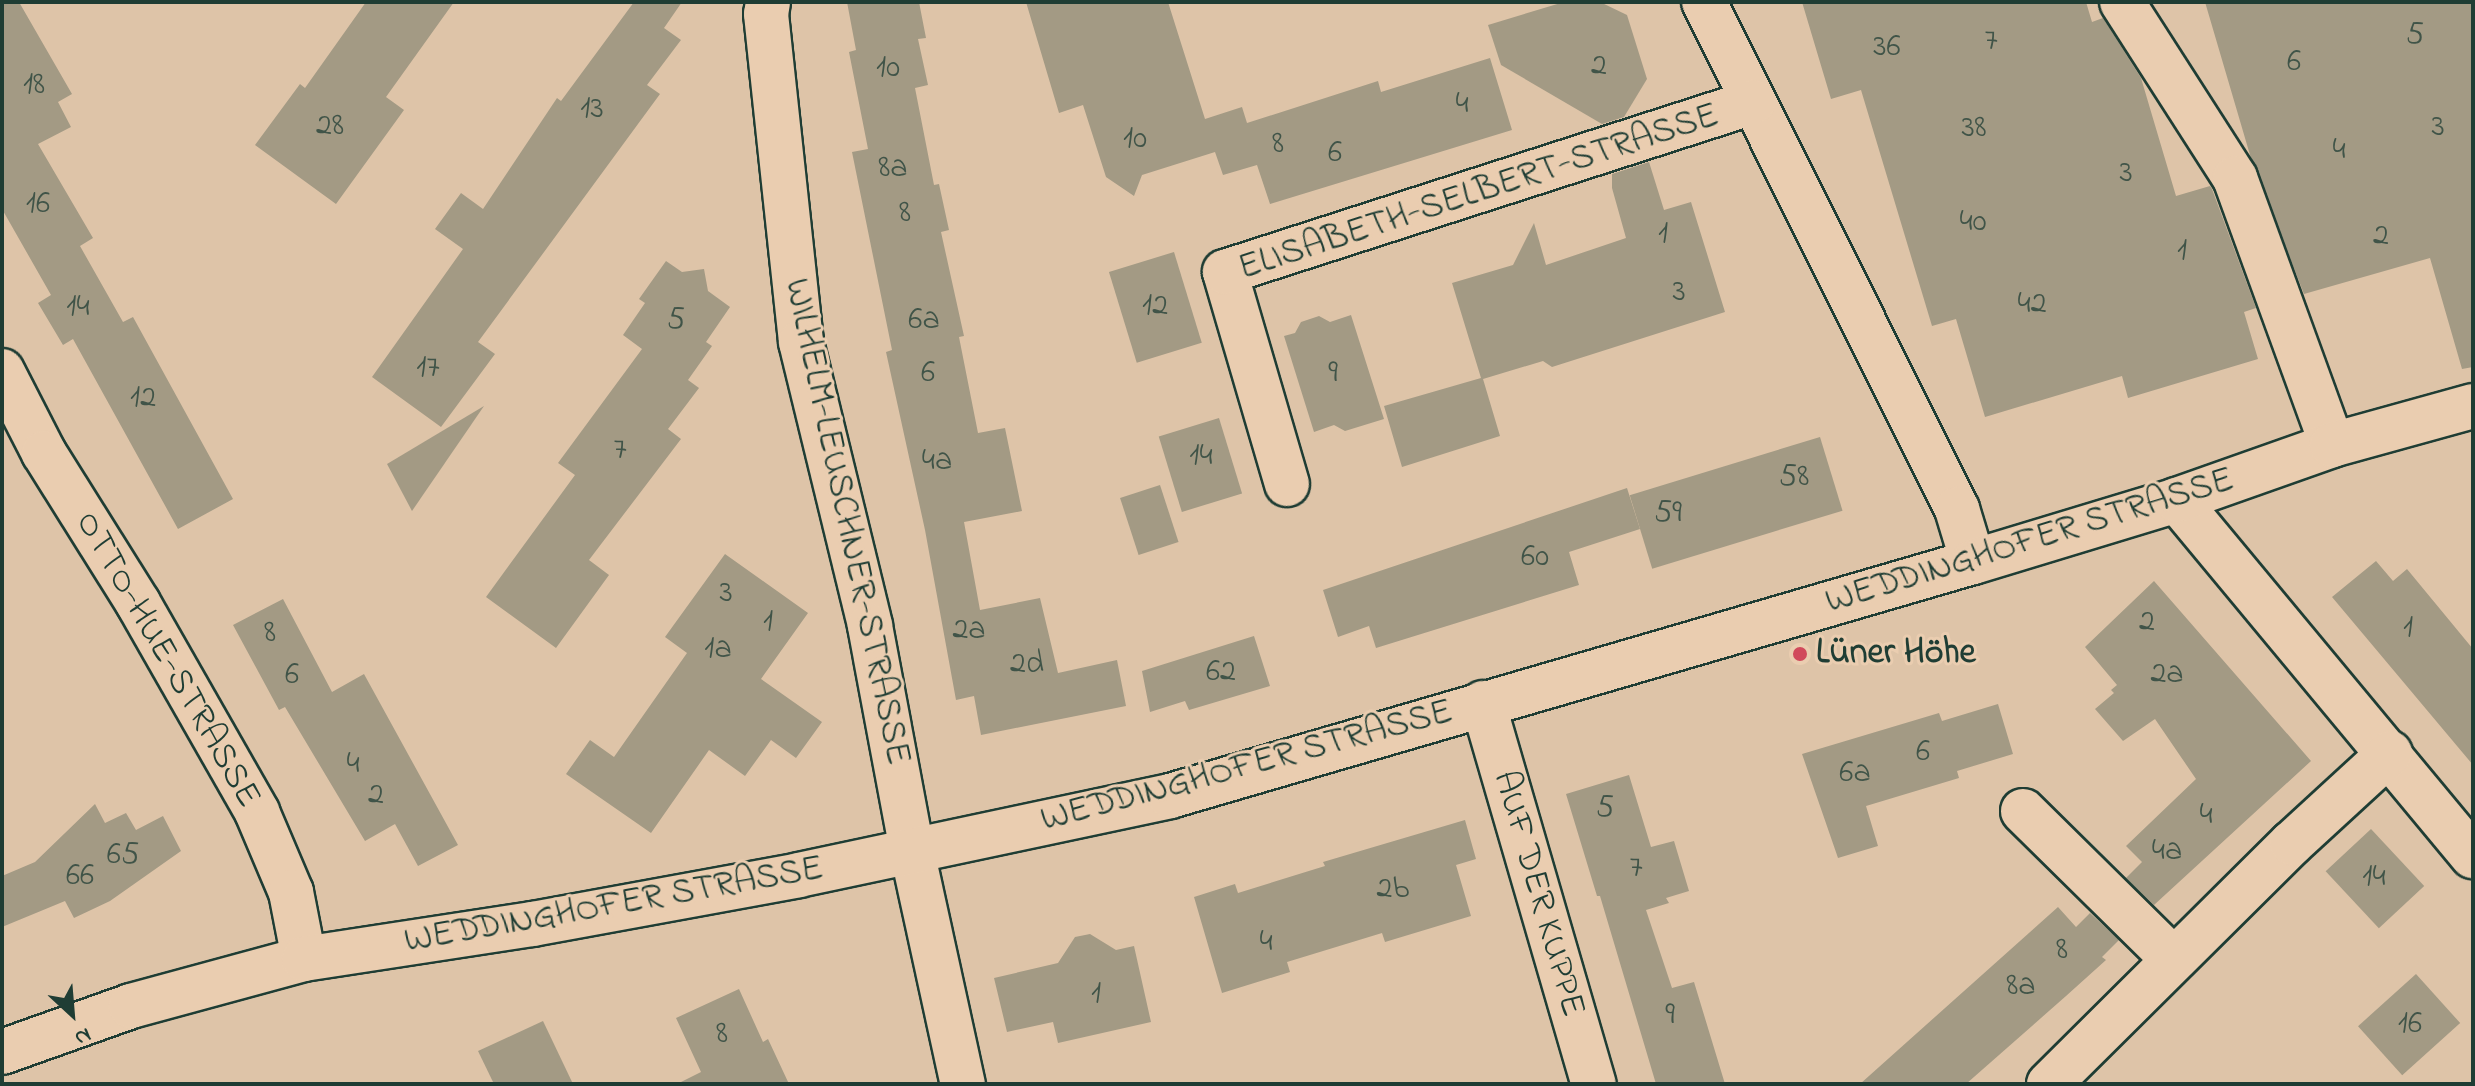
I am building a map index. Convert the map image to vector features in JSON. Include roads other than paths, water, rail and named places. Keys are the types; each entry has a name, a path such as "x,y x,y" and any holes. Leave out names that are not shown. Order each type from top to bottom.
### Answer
{"street":[{"name":"WILHELM-LEUSCHNER-STRASSE","path":"768,2 766,14 801,342 870,626 912,851 963,1084"},
{"path":"1704,2 1957,509 1973,562"},
{"path":"2122,2 2235,178 2332,445"},
{"name":"ELISABETH-SELBERT-STRASSE","path":"1287,484 1225,272 1753,102"},
{"name":"OTTO-HUE-STRASSE","path":"2,371 44,453 138,603 257,812 291,892 304,959"},
{"name":"WEDDINGHOFER STRASSE","path":"2,1052 143,1002 304,959 533,924 912,851 1170,796 1973,562 2177,500 2332,445 2473,406"},
{"path":"2177,500 2473,856"},
{"name":"AUF DER KUPPE","path":"1483,703 1594,1084"},
{"path":"2049,1084 2173,959 2390,753"},
{"path":"2023,811 2173,959"}],"place":[{"name":"Lüner Höhe","path":"1800,654"}]}
